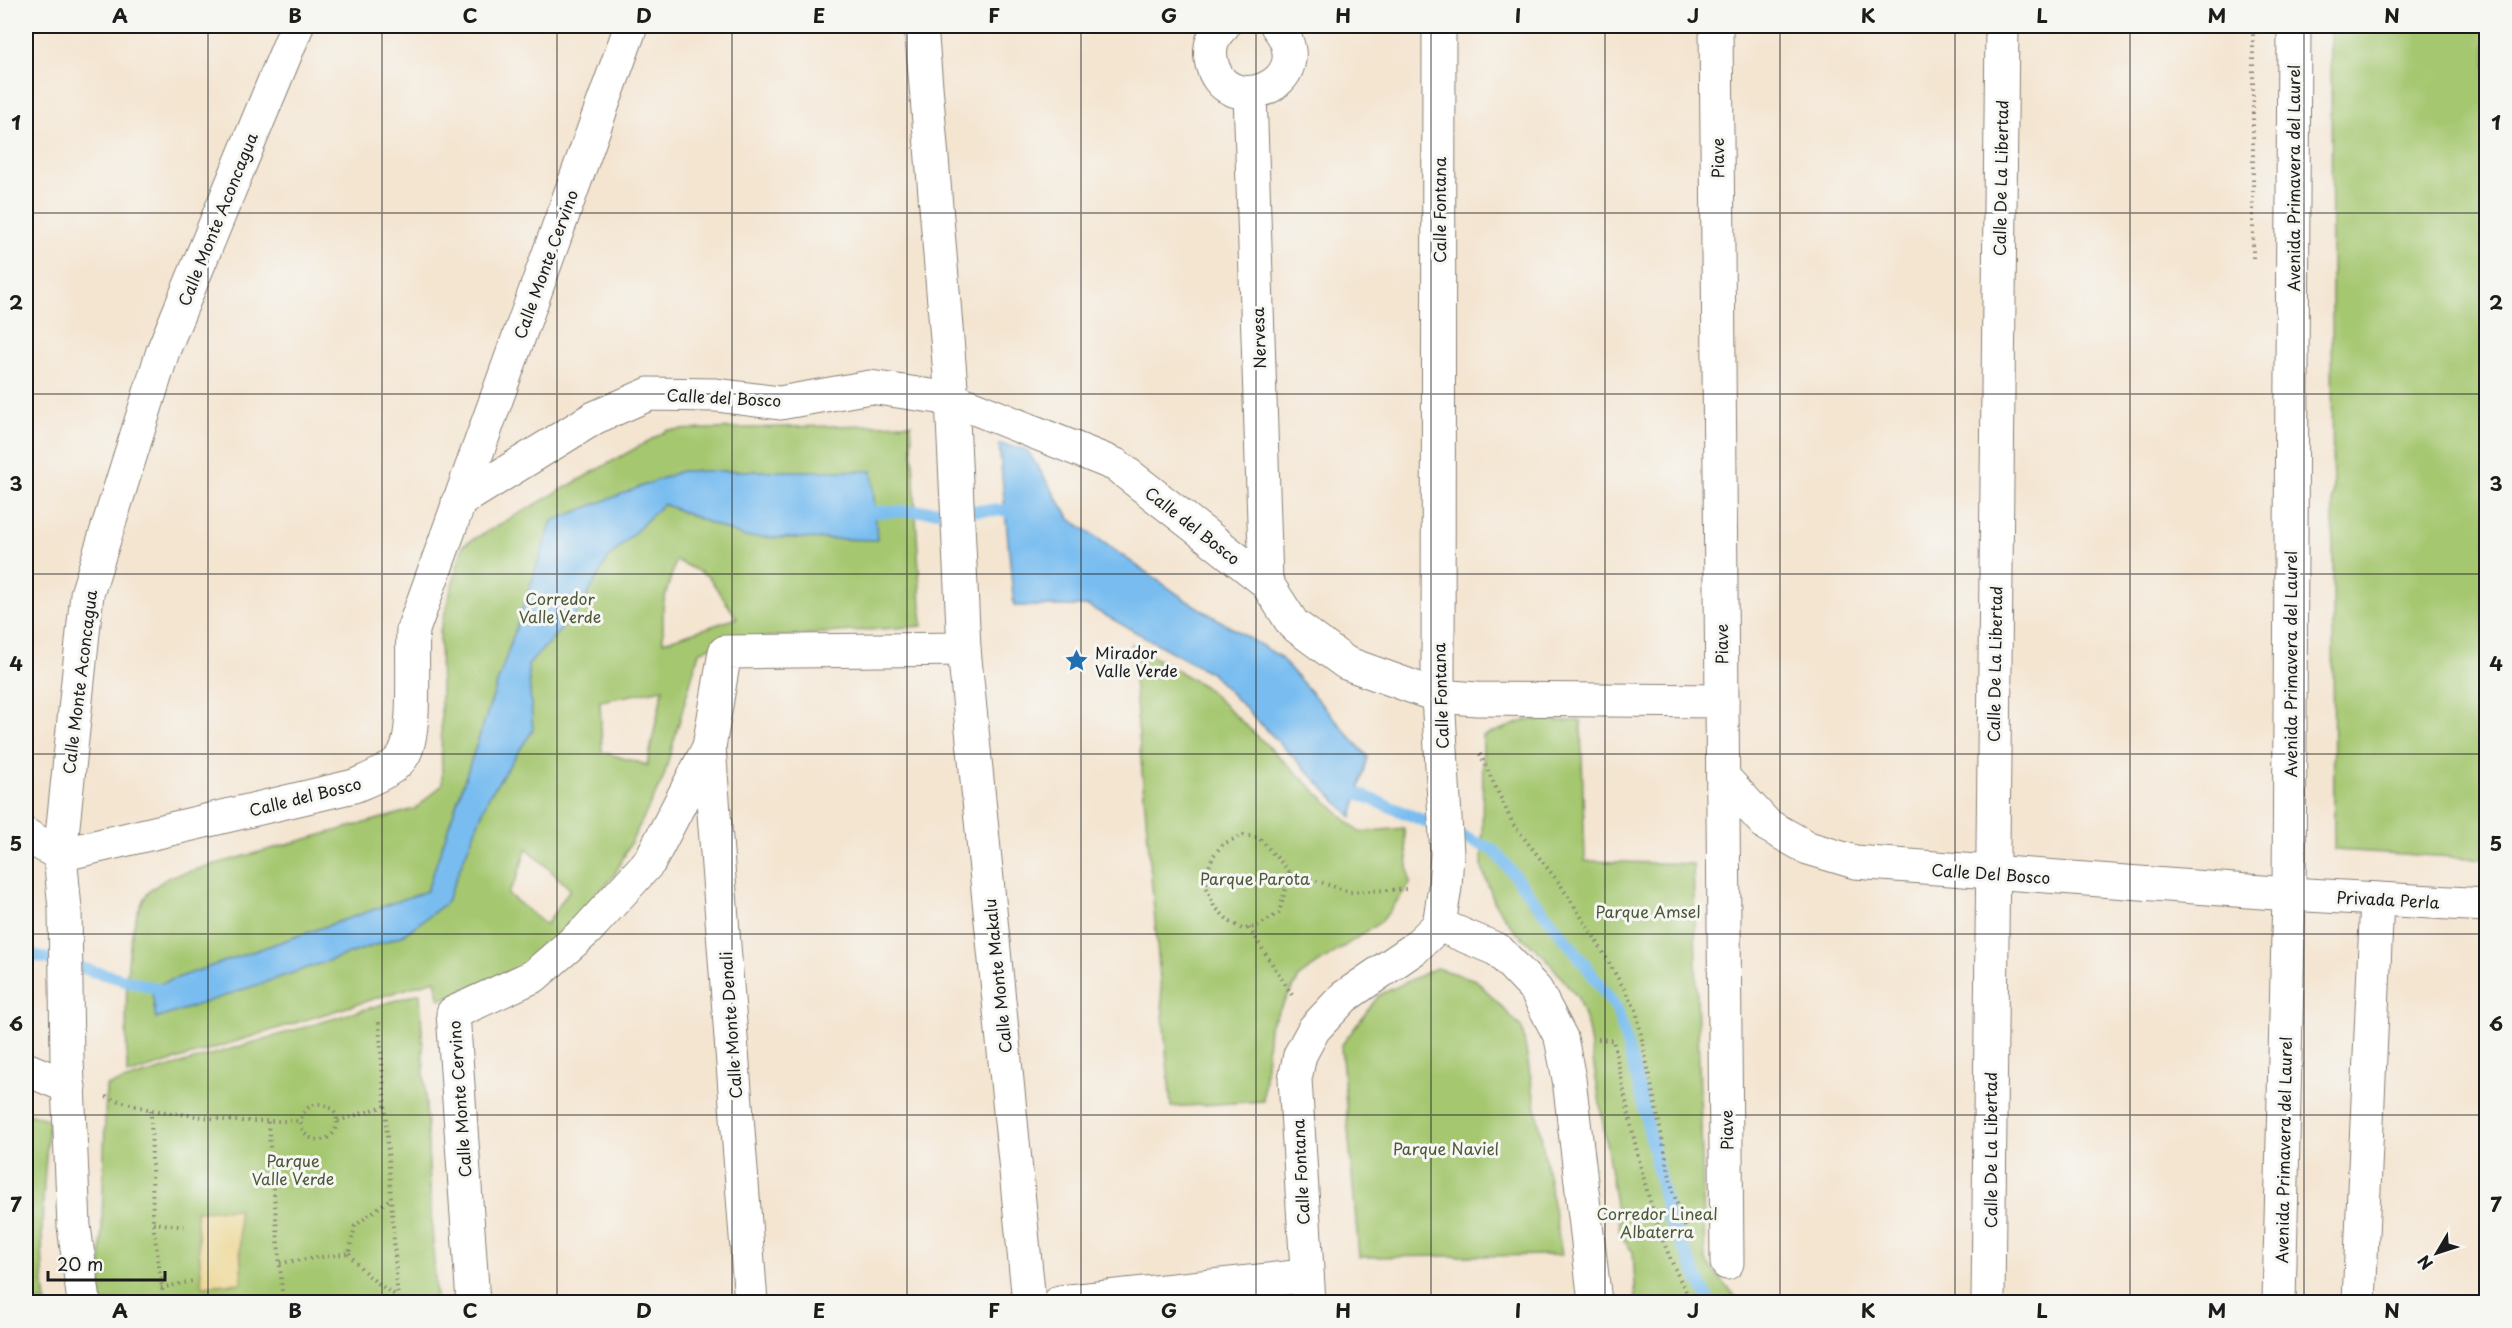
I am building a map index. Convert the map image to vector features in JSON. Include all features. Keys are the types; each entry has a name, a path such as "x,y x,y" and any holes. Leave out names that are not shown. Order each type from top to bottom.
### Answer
{"street":[{"name":"Calle Monte Aconcagua","path":"84,1302 74,1226 64,909 60,855 87,594 163,351 297,26"},
{"name":"Calle Monte Cervino","path":"458,502 631,26"},
{"name":"Calle Monte Makalu","path":"921,26 952,399 964,650 1029,1302"},
{"path":"1222,26 1211,42 1212,67 1227,87 1239,92 1250,93 1265,91 1276,84 1285,73 1289,61 1288,47 1284,34 1277,26"},
{"name":"Calle Fontana","path":"1307,1289 1295,1079 1300,1055 1314,1029 1344,997 1414,950 1439,925 1444,887 1447,854 1438,696 1439,26"},
{"name":"Piave","path":"1716,26 1727,1263"},
{"name":"Calle De La Libertad","path":"1988,1302 2002,26"},
{"name":"Avenida Primavera del Laurel","path":"2279,1302 2289,894 2294,26"},
{"name":"Nervesa","path":"1250,93 1266,582"},
{"name":"Calle del Bosco","path":"60,855 354,786 382,774 404,755 411,725 413,630 458,502 594,418 649,394 716,395 780,403 870,387 952,399 1116,465 1266,582 1293,624 1346,663 1438,696 1477,699 1722,701"},
{"name":"Calle Monte Cervino","path":"472,1302 453,1013 534,976 587,930 650,861 710,747 725,652 964,650"},
{"name":"Calle Monte Denali","path":"710,747 751,1302"},
{"name":"Calle Del Bosco","path":"1723,777 1767,825 1808,848 1855,862 2289,894"},
{"path":"26,835 60,855"},
{"name":"Privada Perla","path":"2289,894 2487,905"},
{"path":"2359,1302 2378,899"},
{"path":"1439,925 1498,950 1536,990 1561,1038 1569,1078 1595,1302"},
{"path":"26,1068 68,1073"},
{"path":"1060,1302 1307,1289"}],"path":[{"path":"1477,699 1480,753 1513,824 1560,884 1596,940 1636,1010 1673,1192 1690,1242"},
{"path":"1290,872 1279,913 1256,927 1242,929 1229,921 1214,906 1206,886 1213,856 1223,844 1243,835 1258,838 1290,872 1350,892 1444,887"},
{"path":"1249,928 1314,1029"},
{"path":"379,1022 398,1302"},
{"path":"1561,1038 1613,1040 1655,1221 1677,1277 1692,1302"},
{"path":"68,1073 151,1110 233,1121 300,1121"},
{"path":"322,1104 330,1107 338,1121 336,1129 330,1136 315,1140 302,1130 300,1121 307,1107 322,1104"},
{"path":"338,1121 385,1106"},
{"path":"151,1110 153,1223 164,1302"},
{"path":"268,1122 283,1302"},
{"path":"391,1197 356,1226 349,1253 360,1269 376,1283 398,1296"},
{"path":"153,1223 188,1227"},
{"path":"280,1263 349,1253"},
{"path":"161,1288 194,1281"}],"green space":[{"path":"2331,26 2486,26 2486,859 2334,850"},
{"name":"Corredor Valle Verde","path":"911,424 922,626 727,640 699,652 663,779 615,874 563,933 521,967 440,1000 435,980 127,1075 126,1007 129,955 138,911 149,891 169,877 415,809 442,785 440,631 463,545 668,430","holes":["676,560 708,576 737,618 663,642 663,604","663,689 647,765 602,752 600,701","527,848 570,889 546,925 508,894 517,877"]},
{"name":"Parque Parota","path":"1131,644 1204,686 1359,832 1404,828 1410,884 1382,921 1300,976 1269,1027 1263,1101 1171,1107"},
{"path":"1527,720 1581,721 1585,861 1693,864 1705,1260 1740,1302 1636,1302 1633,1252 1621,1237 1588,1028 1578,998 1544,956 1515,931 1495,904 1482,868 1483,736"},
{"name":"Parque Naviel","path":"1436,968 1476,980 1522,1028 1562,1255 1359,1257 1341,1046 1379,995"},
{"name":"Parque Valle Verde","path":"420,993 436,1302 102,1302 100,1292 106,1086"},
{"path":"26,1114 49,1119 42,1234 46,1302 26,1302"}],"sand":[{"path":"238,1209 242,1283 202,1286 196,1211"}],"water":[{"path":"999,444 1027,450 1070,519 1189,602 1279,656 1368,757 1352,817 1211,673 1088,606 1014,606"},
{"path":"681,471 872,471 877,540 744,537 663,504 607,560 580,609 528,665 533,730 489,796 446,903 402,936 156,1019 151,987 427,891 552,521"}],"waterway":[{"path":"858,512 1005,510 1018,519"},
{"path":"1347,783 1357,793 1494,850 1581,959 1617,1009 1640,1091 1669,1220 1710,1302"},
{"path":"26,953 166,991"}],"place":[{"name":"Mirador Valle Verde","path":"1077,661"}],"park label":[{"name":"Parque Amsel","path":"1648,911"},
{"name":"Corredor Lineal Albaterra","path":"1657,1222"}]}
